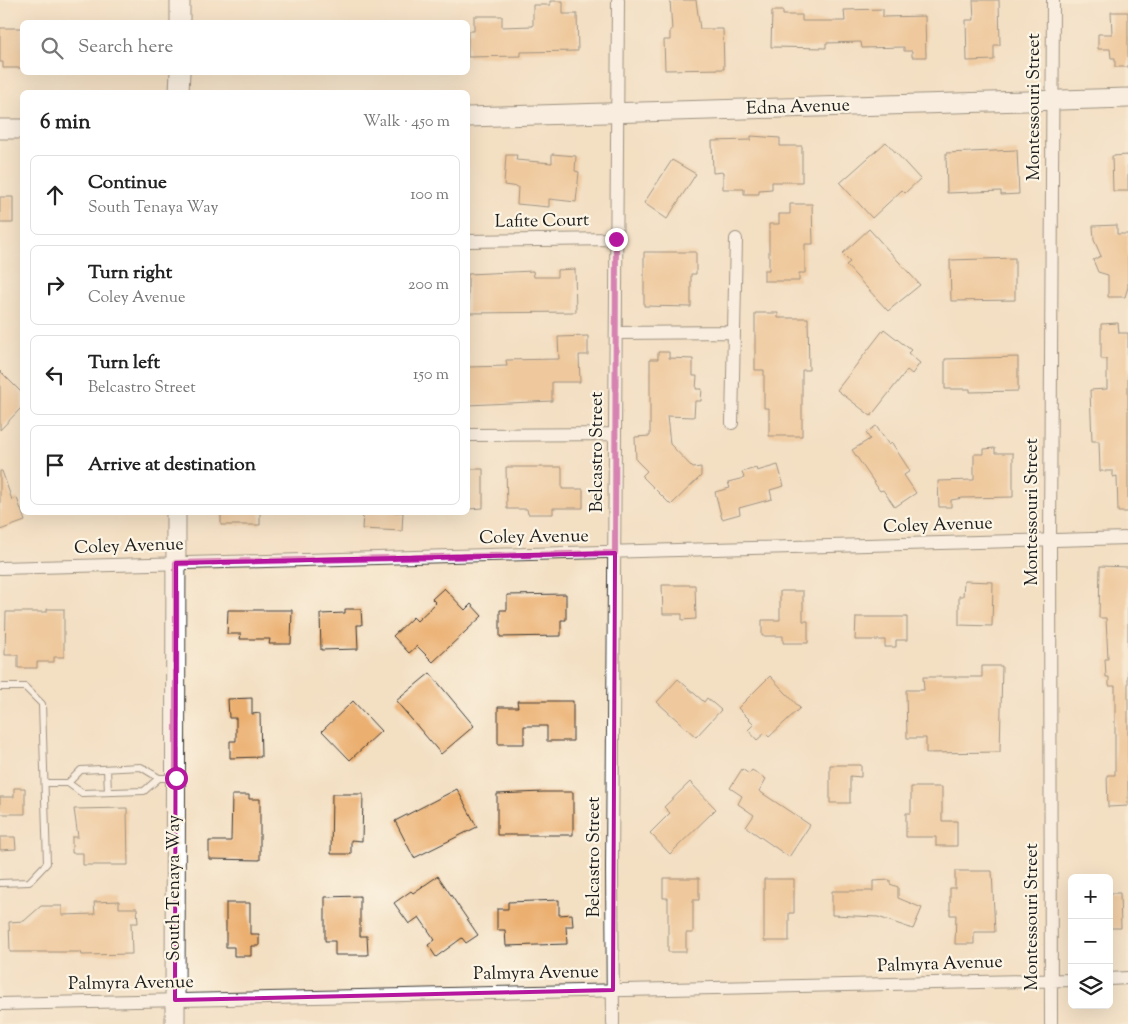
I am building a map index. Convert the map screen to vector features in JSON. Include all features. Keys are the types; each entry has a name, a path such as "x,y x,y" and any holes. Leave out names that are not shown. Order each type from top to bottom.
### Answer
{"street":[{"path":"180,0 180,20"},
{"name":"Belcastro Street","path":"613,1024 612,858 618,0"},
{"name":"Montessouri Street","path":"1051,1024 1050,540 1053,0"},
{"path":"179,90 180,75"},
{"name":"Edna Avenue","path":"470,117 1128,98"},
{"path":"0,130 20,129"},
{"name":"Lafite Court","path":"470,241 616,239"},
{"path":"732,423 736,239"},
{"path":"616,333 734,332"},
{"path":"470,435 615,434"},
{"name":"South Tenaya Way","path":"175,1024 167,778 176,563 176,515"},
{"name":"Coley Avenue","path":"0,568 1128,538"},
{"path":"1113,979 1128,978"},
{"name":"Palmyra Avenue","path":"0,1004 1068,980"}],"lane":[{"path":"0,687 25,687 42,704 47,863 29,882 0,883"},
{"path":"68,783 81,770 141,768 167,778"},
{"path":"107,769 108,792"},
{"path":"45,783 68,783 82,793 144,791 167,778"}],"highlighted area":[{"path":"615,553 613,990 175,1000 176,563"}],"building":[{"path":"670,0 696,0 700,29 723,29 724,69 665,70 664,40 670,40 670,30 672,30"},
{"path":"973,0 999,0 1000,45 994,45 994,60 967,61 966,20 974,20"},
{"path":"550,1 563,1 563,14 577,14 578,51 521,52 521,56 470,57 470,31 474,31 474,16 502,16 502,27 533,26 533,5 550,5"},
{"path":"883,9 883,17 925,16 926,57 912,57 912,51 904,51 904,47 862,48 861,42 826,43 826,48 771,47 772,11 783,11 783,15 802,15 802,21 845,21 844,10"},
{"path":"1111,12 1128,12 1128,67 1115,67 1115,58 1111,58 1110,49 1098,49 1098,34 1112,34"},
{"path":"0,28 20,28 20,68 3,68 3,62 0,62"},
{"path":"751,136 780,138 780,146 802,146 802,182 772,182 772,189 759,190 759,194 744,194 744,189 723,189 723,172 713,173 712,141 751,140"},
{"path":"886,142 920,179 905,193 902,190 872,218 840,183"},
{"path":"1017,150 1019,194 1001,195 1001,191 947,193 946,153"},
{"path":"552,154 576,156 575,171 579,172 576,202 549,199 549,207 517,204 518,187 504,185 506,155 517,155 516,160 552,163"},
{"path":"1128,155 1128,191 1113,191 1112,156"},
{"path":"672,160 696,174 667,219 644,203"},
{"path":"0,197 13,197 13,223 0,223"},
{"path":"790,204 812,204 813,244 805,244 805,273 799,273 799,281 764,281 764,270 769,270 769,224 779,224 779,214 790,214"},
{"path":"1117,225 1117,234 1128,234 1128,287 1125,297 1108,297 1108,275 1098,272 1093,260 1101,256 1094,240 1093,226"},
{"path":"869,229 920,285 888,311 846,265 850,262 842,254"},
{"path":"644,252 696,252 696,274 691,274 691,307 644,306"},
{"path":"1015,258 1015,300 951,301 950,260"},
{"path":"575,269 576,312 470,313 470,274 533,271 534,277 557,277 557,270"},
{"path":"755,313 778,313 778,318 808,318 809,370 802,370 802,436 769,436 769,408 764,408 764,370 755,370"},
{"path":"1118,323 1119,333 1128,333 1128,512 1118,512 1117,476 1113,477 1113,471 1100,471 1099,441 1092,441 1090,390 1107,389 1107,359 1101,359 1101,324"},
{"path":"884,329 911,350 908,353 920,363 912,374 907,370 871,416 837,390"},
{"path":"588,336 588,355 579,355 580,382 552,382 552,401 470,405 470,367 507,366 506,360 559,359 558,337"},
{"path":"658,352 669,352 669,358 693,359 693,376 697,376 696,389 702,389 701,401 695,401 694,417 667,416 670,444 693,468 701,467 701,476 671,505 642,476 647,471 636,460 635,437 650,436 650,359 658,359"},
{"path":"1018,357 1018,391 970,392 970,389 945,389 945,359"},
{"path":"0,371 20,391 20,409 0,430"},
{"path":"876,426 889,445 892,443 910,471 904,475 916,493 895,507 883,490 880,491 852,450 870,439 866,433"},
{"path":"995,448 995,453 1013,453 1013,497 963,498 951,500 951,507 939,507 938,481 974,480 974,454 984,454 984,449"},
{"path":"778,465 784,486 770,490 772,499 739,508 740,514 722,519 715,492 730,488 728,482 744,478 742,472 756,468 757,471"},
{"path":"506,467 562,467 562,489 583,489 583,508 553,508 553,514 528,514 527,509 507,509"},
{"path":"470,469 483,469 483,508 470,509"},
{"path":"0,471 2,471 12,500 17,498 20,515 23,515 25,521 0,530"},
{"path":"221,515 260,515 260,525 221,525"},
{"path":"363,515 403,515 402,531 362,529"},
{"path":"1100,566 1128,567 1128,806 1108,807 1107,775 1115,775 1115,686 1109,686 1109,677 1106,677 1105,659 1108,659 1106,618 1099,618"},
{"path":"964,581 993,582 992,626 959,625 959,596 963,596"},
{"path":"662,585 695,585 696,619 682,620 682,614 663,614"},
{"path":"444,588 465,610 471,604 482,616 433,662 417,646 409,653 393,636 413,617 417,621 436,603 432,599"},
{"path":"780,591 803,591 803,621 808,621 808,643 783,643 783,636 762,636 762,620 780,620"},
{"path":"566,594 566,620 561,620 561,636 500,637 500,610 507,610 507,595"},
{"path":"47,609 64,609 64,657 54,657 54,662 37,662 37,668 18,668 18,655 5,655 6,612 47,612"},
{"path":"345,609 361,609 362,625 357,625 358,649 321,650 320,614 345,613"},
{"path":"228,610 292,610 291,644 269,644 270,639 240,639 241,634 227,634"},
{"path":"856,617 907,617 907,640 896,640 896,647 885,647 885,640 855,640"},
{"path":"982,666 1002,666 1000,752 926,753 926,738 907,738 906,690 924,690 923,677 982,677"},
{"path":"430,673 474,726 441,754 396,701"},
{"path":"770,676 800,708 769,737 765,733 757,740 748,730 754,724 738,708"},
{"path":"678,679 704,702 707,698 721,710 696,737 657,702"},
{"path":"252,698 252,714 260,713 261,757 230,758 230,741 236,741 236,718 229,718 228,699"},
{"path":"353,701 381,731 350,760 322,731"},
{"path":"517,701 573,701 573,741 547,741 547,726 524,726 524,744 498,744 498,707 518,707"},
{"path":"830,765 861,765 861,777 850,776 850,803 830,803"},
{"path":"742,769 749,774 752,770 766,779 759,791 810,825 789,857 746,827 754,815 738,804 742,796 730,788"},
{"path":"690,782 716,809 670,854 650,833 670,813 664,807"},
{"path":"911,787 942,787 942,821 957,821 957,846 936,846 936,837 906,837 906,813 911,813"},
{"path":"14,788 25,788 25,814 0,814 0,797 14,797"},
{"path":"457,789 477,827 414,858 395,821"},
{"path":"573,792 573,835 497,835 497,794"},
{"path":"332,794 363,794 362,841 351,840 351,854 331,854"},
{"path":"232,795 249,795 249,799 260,799 260,860 209,859 209,841 231,841"},
{"path":"127,808 128,865 83,865 83,853 72,853 72,837 78,837 74,809"},
{"path":"0,837 15,837 16,849 0,850"},
{"path":"955,871 992,871 995,932 974,932 974,944 955,944 956,915 950,915 950,888 955,888"},
{"path":"438,876 478,935 466,943 462,938 436,957 428,945 435,940 419,917 409,924 394,903"},
{"path":"663,878 699,878 699,900 693,900 693,933 686,933 686,952 668,952 668,898 663,898"},
{"path":"764,879 794,879 794,913 789,913 789,941 764,941"},
{"path":"890,880 890,884 898,887 898,898 922,908 913,929 878,917 832,915 832,891 873,891 873,881"},
{"path":"1113,893 1120,893 1121,928 1113,928"},
{"path":"360,896 360,936 367,936 368,955 335,955 335,941 325,941 325,897"},
{"path":"559,900 559,915 572,914 573,926 566,926 567,944 506,946 505,930 497,930 497,909 508,909 508,902"},
{"path":"119,901 119,908 137,908 138,923 131,923 132,954 82,955 81,952 10,952 9,922 24,921 41,906 62,906 62,915 95,914 94,902"},
{"path":"226,903 250,903 250,934 259,934 259,946 251,946 251,956 234,956 234,947 226,947"}],"route":[{"path":"176,778 176,563 615,553 616,239"}]}
